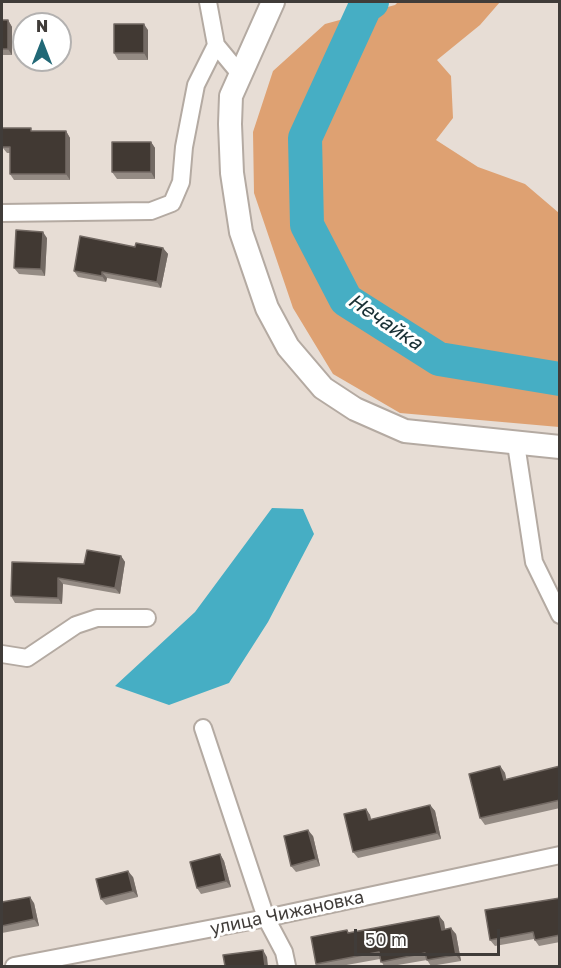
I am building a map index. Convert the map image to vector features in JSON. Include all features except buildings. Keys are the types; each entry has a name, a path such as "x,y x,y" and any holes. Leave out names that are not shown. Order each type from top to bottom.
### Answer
{"street":[{"path":"208,2 216,45 240,74"},
{"path":"273,2 231,96 232,173 241,232 267,308 288,347 323,388 355,409 405,431 560,447"},
{"path":"2,213 151,211 172,203 181,183 184,147 196,85 216,45"},
{"path":"516,444 534,562 560,615"},
{"path":"2,654 27,658 76,625 97,618 147,618"},
{"path":"203,728 266,918 284,952 287,966"},
{"name":"улица Чижановка","path":"14,966 266,918 560,855"}],"shaded area":[{"path":"398,2 500,2 480,25 437,60 451,76 453,118 436,140 478,167 525,184 559,213 559,427 400,413 333,374 293,308 254,193 253,132 273,71 325,24 395,5"}],"water":[{"path":"272,508 303,509 314,534 268,622 229,683 169,705 115,686 195,612"}],"waterway":[{"name":"Нечайка","path":"372,2 365,7 305,138 307,225 346,300 439,359 560,379"}]}
